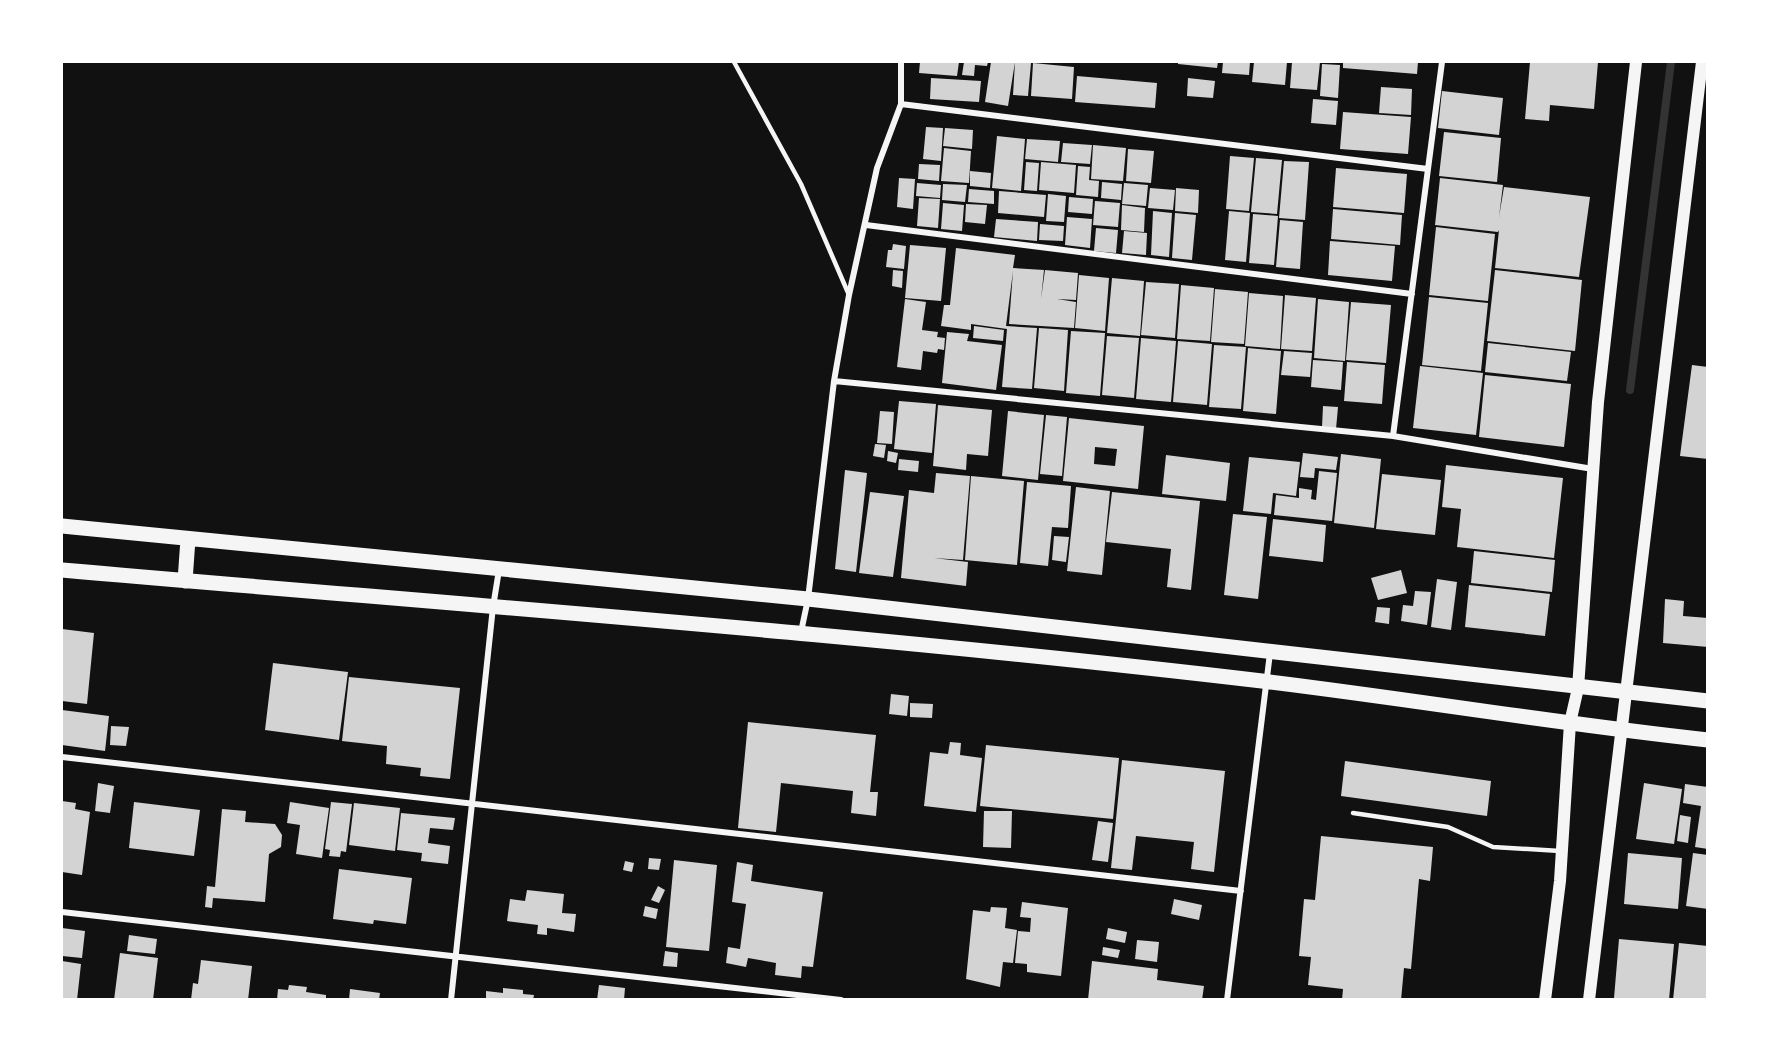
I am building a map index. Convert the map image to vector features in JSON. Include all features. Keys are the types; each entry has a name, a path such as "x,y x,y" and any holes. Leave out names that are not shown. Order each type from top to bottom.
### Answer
{"main road":[{"path":"1545,999 1563,851 1570,723 1578,688 1593,469 1636,62"},
{"path":"1589,999 1702,62"},
{"path":"62,526 808,599 1707,701"},
{"path":"185,581 188,539"},
{"path":"62,570 801,632 1264,681 1620,731 1707,740"}],"street":[{"path":"801,632 808,599 834,381 849,295 877,168 901,104 901,62"},
{"path":"1393,436 1442,62"},
{"path":"901,104 1428,169"},
{"path":"866,225 1412,294"},
{"path":"834,381 1393,436 1593,469"},
{"path":"451,999 492,607 499,570"},
{"path":"1227,999 1264,681 1270,652"},
{"path":"62,757 1241,891"},
{"path":"62,912 841,999"}],"lane":[{"path":"734,62 801,184 849,295"},
{"path":"1353,813 1448,827 1494,847 1563,851"}],"building":[{"path":"920,62 959,62 957,76 919,73"},
{"path":"964,62 988,62 987,66 975,65 974,76 962,75"},
{"path":"991,62 1015,62 1008,106 985,102"},
{"path":"1015,62 1031,63 1028,96 1013,95"},
{"path":"1178,62 1218,62 1217,68 1178,64"},
{"path":"1223,62 1250,62 1249,75 1222,73"},
{"path":"1254,62 1287,62 1285,85 1252,82"},
{"path":"1292,62 1320,62 1317,90 1290,88"},
{"path":"1343,62 1418,62 1417,74 1343,68"},
{"path":"1530,62 1598,62 1594,109 1550,105 1549,121 1525,119"},
{"path":"1033,63 1074,67 1072,99 1031,96"},
{"path":"1322,64 1340,65 1338,98 1320,96"},
{"path":"1077,76 1157,83 1155,108 1075,102"},
{"path":"931,78 981,81 979,102 930,99"},
{"path":"1188,78 1215,81 1213,98 1187,96"},
{"path":"1381,87 1412,89 1411,115 1379,113"},
{"path":"1442,91 1503,98 1499,135 1438,128"},
{"path":"1313,99 1338,101 1336,125 1311,123"},
{"path":"1343,112 1411,117 1408,154 1340,149"},
{"path":"926,127 943,128 941,161 923,159"},
{"path":"945,128 973,130 972,149 943,146"},
{"path":"1444,132 1501,138 1497,182 1439,176"},
{"path":"997,136 1025,139 1021,191 992,188"},
{"path":"1027,139 1060,141 1058,162 1025,159"},
{"path":"1063,143 1092,145 1090,164 1061,162"},
{"path":"1093,145 1126,148 1123,181 1091,179"},
{"path":"944,148 971,151 969,183 941,181"},
{"path":"1128,149 1154,151 1151,183 1126,181"},
{"path":"1230,156 1254,158 1249,211 1226,209"},
{"path":"1256,158 1282,160 1277,214 1251,212"},
{"path":"1284,161 1309,162 1305,220 1279,218"},
{"path":"1026,162 1039,163 1037,191 1024,190"},
{"path":"1041,162 1076,165 1074,193 1039,190"},
{"path":"919,164 940,165 939,181 918,179"},
{"path":"1078,166 1090,167 1089,180 1099,181 1098,197 1076,195"},
{"path":"1336,168 1407,174 1404,213 1333,207"},
{"path":"970,171 991,173 990,188 970,186"},
{"path":"899,178 915,179 913,209 897,207"},
{"path":"1440,178 1503,185 1499,217 1504,187 1590,197 1579,277 1495,268 1499,230 1498,232 1435,225"},
{"path":"1102,182 1122,184 1121,200 1101,198"},
{"path":"917,183 941,185 940,198 916,196"},
{"path":"1124,183 1148,185 1146,206 1122,204"},
{"path":"943,184 967,185 965,202 942,200"},
{"path":"1150,188 1175,190 1173,210 1148,208"},
{"path":"1176,188 1199,190 1198,213 1175,211"},
{"path":"969,189 994,191 994,204 968,202"},
{"path":"999,191 1046,195 1044,217 998,213"},
{"path":"1048,194 1066,196 1064,222 1046,221"},
{"path":"1069,197 1093,199 1092,214 1068,212"},
{"path":"919,198 940,199 938,228 917,226"},
{"path":"1095,201 1120,203 1118,227 1093,225"},
{"path":"943,203 964,205 962,231 941,229"},
{"path":"966,204 987,205 985,224 965,222"},
{"path":"1122,205 1145,208 1144,232 1121,230"},
{"path":"1333,209 1402,215 1400,245 1331,239"},
{"path":"1153,211 1172,213 1169,257 1151,255"},
{"path":"1229,211 1250,213 1246,262 1225,260"},
{"path":"1175,213 1196,215 1192,260 1172,258"},
{"path":"1253,214 1278,216 1274,265 1249,263"},
{"path":"1067,217 1092,219 1090,248 1065,245"},
{"path":"996,219 1038,222 1037,241 994,237"},
{"path":"1280,220 1303,222 1300,269 1276,267"},
{"path":"1040,224 1064,226 1063,241 1039,240"},
{"path":"1436,227 1495,234 1488,301 1429,295"},
{"path":"1096,228 1118,230 1116,253 1094,251"},
{"path":"1124,231 1147,233 1146,255 1122,253"},
{"path":"1330,241 1395,246 1392,281 1328,275"},
{"path":"893,244 906,246 904,269 886,267 888,250 892,250"},
{"path":"910,245 946,248 941,301 905,298"},
{"path":"956,248 1015,255 1013,268 1044,270 1041,299 1045,270 1078,273 1076,300 1057,299 1076,302 1074,328 1009,324 1013,271 1006,326 1037,328 1032,389 1002,387 1007,329 971,324 971,330 941,326 944,305 950,305"},
{"path":"893,270 903,271 902,288 892,286"},
{"path":"1495,270 1582,280 1575,351 1487,341"},
{"path":"1079,275 1109,278 1105,331 1075,328"},
{"path":"1112,278 1144,281 1140,336 1107,333"},
{"path":"1146,282 1179,284 1175,338 1141,335"},
{"path":"1181,285 1214,288 1210,341 1177,339"},
{"path":"1215,289 1248,292 1244,344 1211,342"},
{"path":"1249,293 1283,296 1280,349 1245,346"},
{"path":"1285,295 1316,298 1312,351 1281,349"},
{"path":"1429,297 1488,303 1481,371 1422,365"},
{"path":"905,299 926,302 922,330 938,332 937,337 945,338 944,350 938,349 937,353 923,351 921,370 897,367"},
{"path":"1318,299 1349,302 1345,361 1314,358"},
{"path":"1351,302 1391,305 1386,363 1346,360"},
{"path":"974,326 1004,330 1003,341 973,338"},
{"path":"1039,328 1068,330 1064,391 1034,388"},
{"path":"1071,331 1105,333 1100,396 1066,393"},
{"path":"947,332 969,334 967,341 1002,345 996,390 942,383"},
{"path":"1107,336 1139,338 1134,398 1102,395"},
{"path":"1141,338 1176,341 1171,402 1136,399"},
{"path":"1178,341 1212,344 1207,405 1173,402"},
{"path":"1488,343 1571,352 1567,381 1485,372"},
{"path":"1214,345 1246,347 1241,409 1209,407"},
{"path":"1248,348 1281,351 1276,414 1243,411"},
{"path":"1284,351 1312,353 1310,377 1281,375"},
{"path":"1313,360 1343,362 1341,390 1311,387"},
{"path":"1347,362 1385,365 1382,404 1344,401"},
{"path":"1692,365 1708,367 1708,459 1680,456"},
{"path":"1420,366 1483,373 1476,435 1413,428"},
{"path":"1485,375 1571,384 1564,447 1479,437"},
{"path":"899,401 936,404 932,453 894,449"},
{"path":"938,405 992,410 988,456 967,454 966,470 933,466"},
{"path":"1323,406 1338,407 1336,429 1322,427"},
{"path":"880,411 894,412 892,444 877,443"},
{"path":"1008,411 1044,415 1038,480 1002,476"},
{"path":"1046,415 1067,417 1062,476 1040,474"},
{"path":"1069,418 1144,426 1138,489 1063,481","holes":["1095,447 1117,449 1115,466 1094,464"]},
{"path":"875,444 886,445 884,458 873,456"},
{"path":"888,451 898,453 896,463 887,461"},
{"path":"1303,453 1338,457 1336,470 1315,468 1314,478 1300,477"},
{"path":"1341,454 1381,459 1374,528 1334,523"},
{"path":"1166,455 1230,463 1226,501 1162,494"},
{"path":"1249,457 1300,462 1296,496 1273,493 1271,514 1243,511"},
{"path":"899,459 919,461 918,472 898,470"},
{"path":"1446,465 1563,478 1554,558 1457,547 1461,509 1442,507"},
{"path":"845,470 867,473 856,572 835,569"},
{"path":"1319,471 1337,473 1332,521 1274,515 1276,495 1299,498 1299,488 1312,490 1311,499 1316,500"},
{"path":"936,473 970,476 963,560 934,558 968,562 966,586 901,578 909,490 934,493"},
{"path":"1382,474 1441,480 1435,535 1376,529"},
{"path":"971,476 1024,481 1017,565 965,560"},
{"path":"1027,482 1071,486 1068,528 1052,527 1048,566 1020,563"},
{"path":"1076,487 1110,491 1102,575 1067,571"},
{"path":"870,492 904,496 893,577 859,573"},
{"path":"1112,492 1200,501 1191,590 1167,587 1171,549 1106,542"},
{"path":"1233,514 1267,517 1258,599 1224,595"},
{"path":"1273,519 1326,525 1323,562 1269,556"},
{"path":"1054,536 1069,537 1066,562 1052,560"},
{"path":"1474,551 1555,560 1552,592 1471,583"},
{"path":"1401,570 1407,593 1378,600 1371,578"},
{"path":"1437,579 1457,582 1451,630 1431,627"},
{"path":"1469,585 1550,594 1545,636 1465,627"},
{"path":"1415,591 1431,592 1427,625 1401,621 1403,605 1413,606"},
{"path":"1665,599 1684,601 1683,616 1708,618 1708,647 1663,643"},
{"path":"1377,607 1390,608 1389,624 1375,622"},
{"path":"62,629 94,633 87,704 62,701"},
{"path":"273,663 348,672 339,740 265,730"},
{"path":"349,677 460,688 450,779 420,776 421,768 386,764 387,746 342,741"},
{"path":"891,694 909,696 907,716 889,714"},
{"path":"910,703 933,704 932,718 910,717"},
{"path":"62,710 109,716 105,751 62,745"},
{"path":"748,722 876,735 870,792 878,792 876,816 851,813 853,791 781,783 776,832 738,828"},
{"path":"111,726 129,727 126,746 110,745"},
{"path":"950,742 961,743 960,755 982,758 976,812 924,806 930,752 948,754"},
{"path":"986,745 1119,758 1113,819 980,806"},
{"path":"1122,760 1225,771 1214,872 1191,869 1194,842 1136,836 1132,870 1111,868"},
{"path":"1345,761 1491,781 1487,816 1341,796"},
{"path":"98,783 114,786 110,813 95,811"},
{"path":"1644,783 1682,789 1674,844 1636,839"},
{"path":"1685,784 1708,787 1708,849 1695,847 1701,806 1683,803"},
{"path":"62,801 76,803 75,809 90,812 82,875 62,872"},
{"path":"134,802 200,810 194,856 129,848"},
{"path":"290,802 329,808 322,858 296,854 300,825 287,823"},
{"path":"331,802 352,804 346,852 341,851 340,857 329,856 330,850 325,849"},
{"path":"354,803 400,808 395,851 349,845"},
{"path":"222,809 246,811 245,822 275,824 282,835 281,847 269,854 265,902 213,898 212,908 205,907 207,886 215,887"},
{"path":"984,811 1012,811 1011,848 983,847"},
{"path":"401,813 455,818 453,830 430,828 428,843 450,846 448,864 421,861 422,853 397,850"},
{"path":"1680,815 1691,817 1688,843 1677,841"},
{"path":"1098,821 1113,823 1108,862 1092,860"},
{"path":"1321,836 1433,847 1430,881 1419,879 1411,969 1404,968 1401,1000 1342,1000 1343,989 1308,985 1311,957 1299,956 1304,899 1315,900"},
{"path":"1628,853 1682,858 1678,909 1624,904"},
{"path":"1693,853 1708,855 1708,909 1686,906"},
{"path":"649,858 661,859 659,870 648,869"},
{"path":"674,860 717,865 709,951 666,947"},
{"path":"625,861 634,863 632,872 623,870"},
{"path":"737,862 753,865 751,881 823,892 813,967 802,966 801,978 775,975 776,963 748,958 746,967 726,963 728,947 740,949 746,904 732,902"},
{"path":"339,869 412,878 406,924 374,920 373,924 333,919"},
{"path":"658,886 665,890 659,903 651,900"},
{"path":"527,890 564,894 562,913 576,914 574,932 547,928 547,935 537,934 538,925 507,921 510,899 525,901"},
{"path":"1174,899 1202,905 1199,920 1171,914"},
{"path":"1022,902 1068,908 1061,976 1027,972 1027,964 1015,963 1018,931 1030,932 1031,918 1020,917"},
{"path":"645,906 658,909 656,919 643,916"},
{"path":"991,907 1007,908 1005,928 1017,930 1013,963 1003,962 1000,987 966,979 973,910 990,912"},
{"path":"62,928 85,931 82,958 62,956"},
{"path":"1108,928 1127,932 1125,943 1106,939"},
{"path":"129,935 157,939 155,954 127,951"},
{"path":"1619,939 1674,944 1669,1000 1614,998"},
{"path":"1137,940 1159,942 1157,962 1135,959"},
{"path":"1679,943 1708,946 1708,1000 1673,1000"},
{"path":"1103,947 1120,950 1118,958 1102,955"},
{"path":"665,951 678,953 677,967 663,966"},
{"path":"120,953 158,958 153,1000 114,1000"},
{"path":"201,960 252,966 248,1000 191,1000 193,983 198,984"},
{"path":"62,961 81,964 77,1000 62,1000"},
{"path":"1092,961 1158,969 1157,980 1204,986 1202,1000 1088,1000"},
{"path":"289,985 307,987 306,992 326,995 326,1000 277,1000 278,989 288,990"},
{"path":"599,985 625,988 624,1000 597,1000"},
{"path":"503,988 523,990 523,994 534,995 533,1000 486,1000 486,991 503,993"},
{"path":"350,989 380,993 379,1000 349,1000"}],"waterway":[{"path":"1630,390 1671,62"}]}
